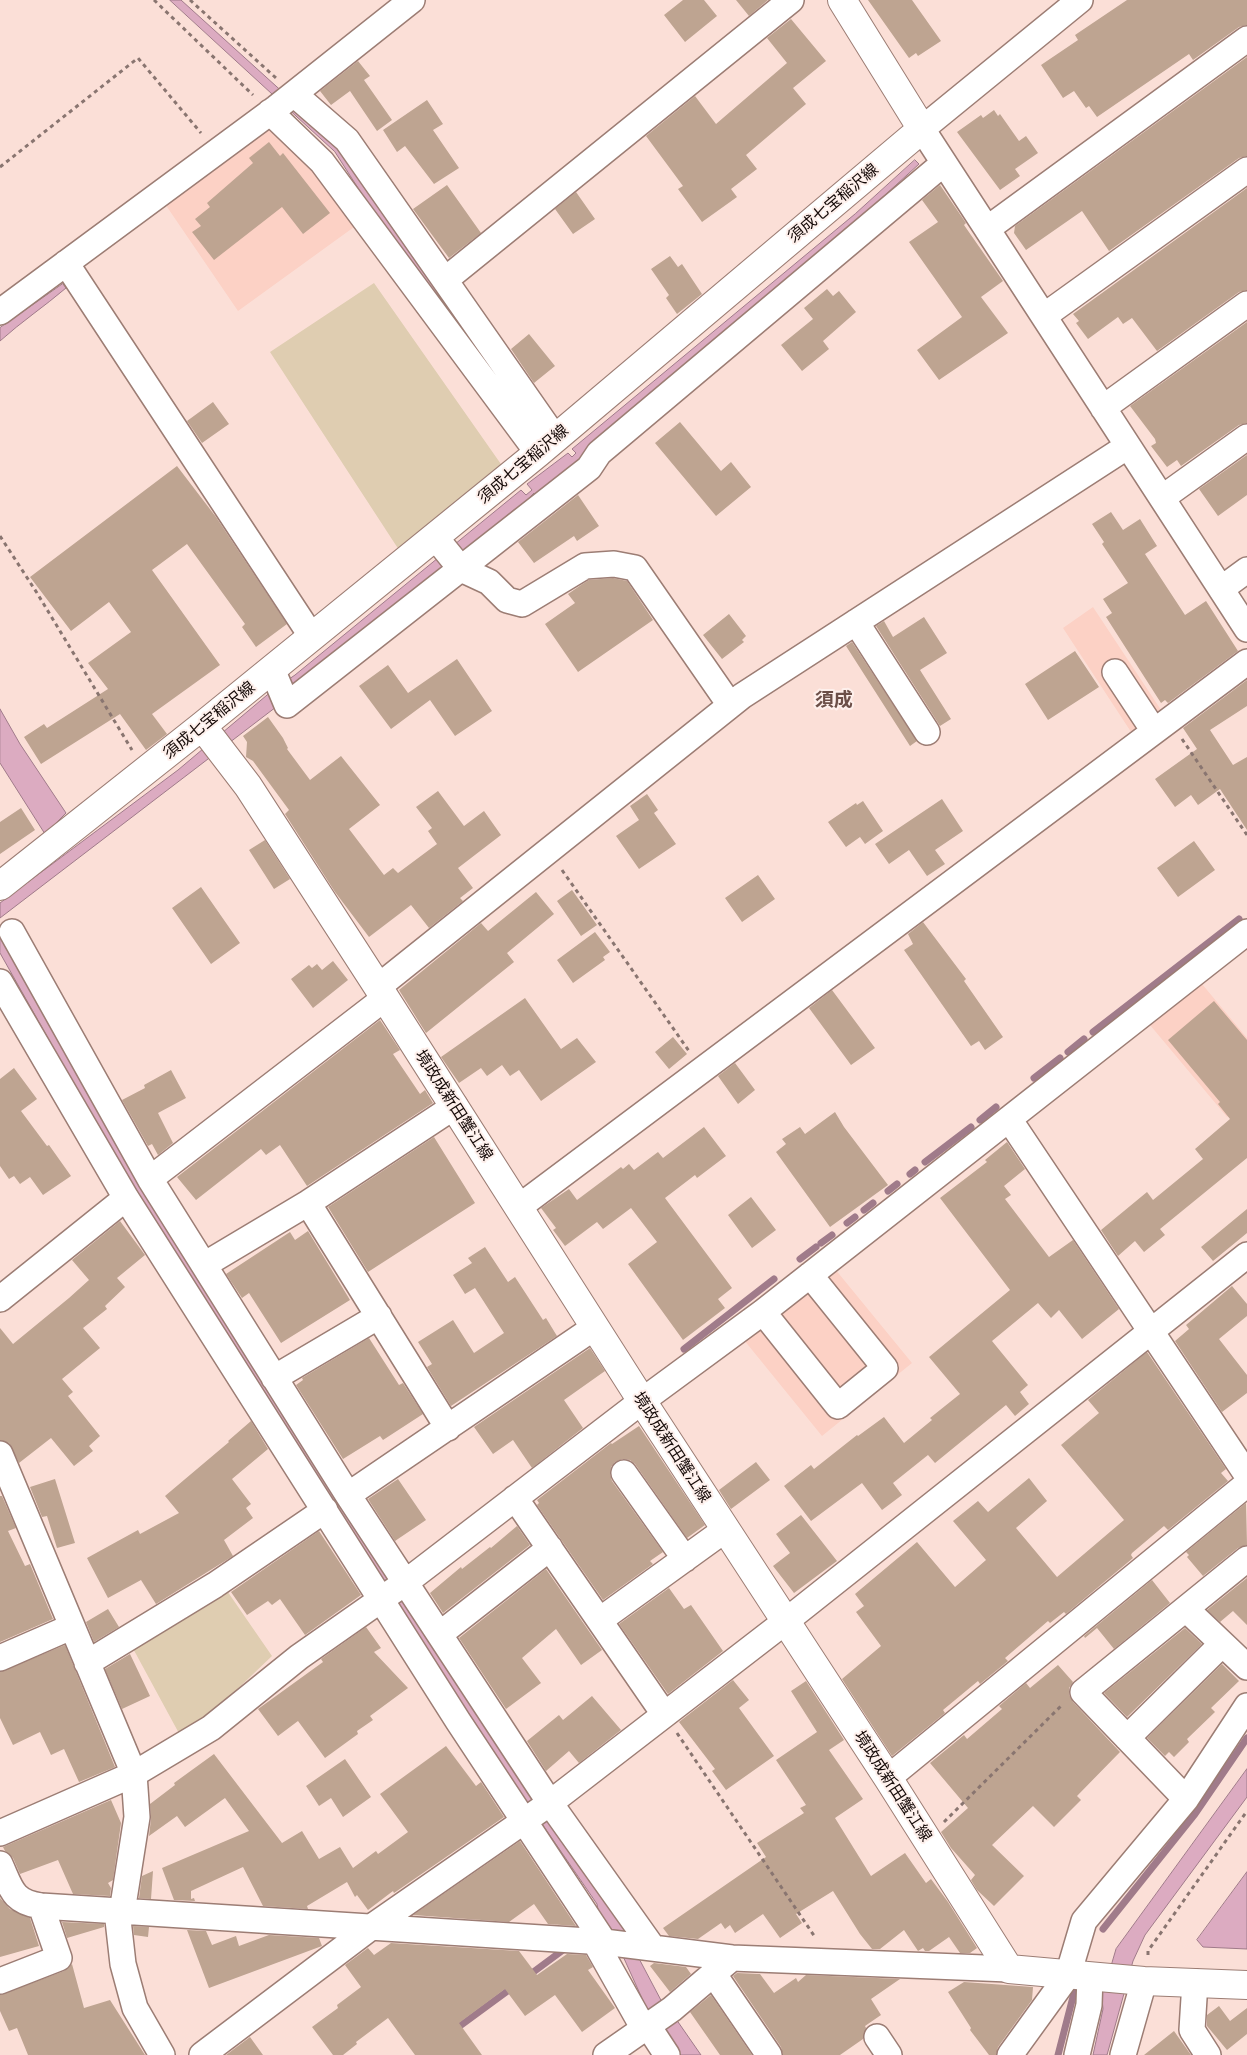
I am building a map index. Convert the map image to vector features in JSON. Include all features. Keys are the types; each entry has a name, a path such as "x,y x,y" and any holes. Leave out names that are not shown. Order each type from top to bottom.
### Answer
{"main road":[{"path":"842,0 922,129"},
{"name":"須成七宝稲沢線","path":"0,886 145,772 213,741 279,685 312,637 450,555 547,446 922,129"},
{"name":"境政成新田蟹江線","path":"213,741 248,786 455,1106 642,1401 888,1778 1009,1970"},
{"path":"1009,1970 1247,1985"}],"street":[{"path":"0,312 283,103 412,0"},
{"path":"445,280 791,0"},
{"path":"1080,0 922,129 1247,629"},
{"path":"987,229 1247,39"},
{"path":"283,103 347,140 445,280 547,446"},
{"path":"283,103 322,162 547,446"},
{"path":"279,685 287,704 450,555 589,468 599,453 944,163"},
{"path":"1044,316 1247,170"},
{"path":"66,263 312,637"},
{"path":"1103,408 1247,304"},
{"path":"1162,498 1247,437"},
{"path":"150,1179 382,993 549,851 730,705 1128,446"},
{"path":"450,555 489,582 507,600 522,604 585,566 614,564 635,568 730,705"},
{"path":"1221,589 1247,570"},
{"path":"856,622 927,732"},
{"path":"519,1207 1247,662"},
{"path":"1115,672 1162,726"},
{"path":"12,932 150,1179 348,1495 458,1721 537,1811 648,1948"},
{"path":"0,1833 134,1774 211,1728 299,1657 393,1590 642,1401 763,1312 1247,932"},
{"path":"0,982 126,1198 325,1510 393,1590 440,1634 537,1811 648,2026 667,2055"},
{"path":"204,1266 310,1206 455,1106"},
{"path":"1009,1119 1247,1475"},
{"path":"0,1299 126,1198"},
{"path":"310,1206 448,1428"},
{"path":"202,2055 370,1928 537,1811 664,1714 786,1620 1247,1255"},
{"path":"763,1312 838,1406 885,1368 810,1275"},
{"path":"274,1378 379,1316"},
{"path":"348,1495 596,1327"},
{"path":"0,1454 5,1479 134,1774 137,1818 120,1912 123,1964 135,2008 162,2055"},
{"path":"624,1473 685,1559"},
{"path":"888,1778 1247,1484"},
{"path":"515,1498 664,1714"},
{"path":"87,1663 215,1585 325,1510"},
{"path":"600,1620 726,1529"},
{"path":"440,1634 550,1548"},
{"path":"1186,1799 1083,1692 1247,1559"},
{"path":"1186,1610 1247,1667"},
{"path":"0,1658 71,1627"},
{"path":"1127,1738 1222,1644"},
{"path":"1077,2055 1089,2005 1084,1921 1186,1799 1247,1706"},
{"path":"0,1864 14,1895 28,1904 41,1906 605,1943 648,1948 722,1966 832,1962 1009,1970"},
{"path":"0,1982 59,1958 41,1906"},
{"path":"606,2055 672,2009 722,1966"},
{"path":"722,1966 769,2055"},
{"path":"1010,2055 1088,1976"},
{"path":"1123,2055 1144,1980"},
{"path":"1195,1982 1192,2030 1208,2055"}],"path":[{"path":"154,0 283,103"},
{"path":"190,0 283,103"},
{"path":"0,167 138,58 217,152"},
{"path":"0,536 37,593 145,772"},
{"path":"1162,726 1247,835"},
{"path":"549,851 702,1070"},
{"path":"926,1839 1074,1693 1083,1692"},
{"path":"664,1714 832,1962"},
{"path":"1144,1980 1148,1951 1247,1810"}],"shaded area":[{"path":"170,0 181,0 340,144 538,437 388,235 335,152"},
{"path":"276,119 361,222 238,311 163,201"},
{"path":"915,160 919,164 849,228 582,459 540,499 534,493 528,499 533,504 526,510 515,509 276,707 0,918 0,903 178,770 273,690 295,675 521,490 526,495 532,490 527,484 568,453 572,457 576,453 572,449 855,214"},
{"path":"374,283 503,467 399,550 270,352"},
{"path":"63,284 66,288 0,341 0,328"},
{"path":"1093,607 1165,716 1135,738 1063,628"},
{"path":"0,709 20,744 66,813 45,834 0,763"},
{"path":"0,929 143,1184 644,1938 635,1951 663,2004 701,2055 677,2055 650,2016 622,1954 621,1935 600,1922 597,1904 529,1805 400,1609 134,1191 0,953"},
{"path":"1202,984 1247,1038 1247,1101 1227,1117 1150,1025"},
{"path":"835,1269 912,1363 822,1436 744,1340"},
{"path":"223,1585 272,1656 205,1720 181,1737 130,1643"},
{"path":"1247,1769 1247,1797 1145,1935 1133,1961 1107,2055 1093,2055 1103,2009 1101,1987 1111,1966 1116,1949"},
{"path":"1247,1872 1247,1949 1203,1947 1197,1940"}],"building":[{"path":"683,0 704,0 717,16 685,42 664,15"},
{"path":"736,0 768,0 749,16"},
{"path":"868,0 912,0 941,41 918,56 916,53 909,58"},
{"path":"1127,0 1247,0 1247,25 1239,27 1193,60 1189,54 1097,117 1089,106 1086,108 1074,91 1063,98 1041,65 1078,40 1075,35"},
{"path":"791,19 826,61 793,88 806,104 746,155 757,169 731,189 737,197 702,222 678,189 683,186 646,136 695,96 716,124 787,63 767,38"},
{"path":"1247,57 1247,156 1239,158 1109,251 1082,211 1026,250 1014,233 1015,226"},
{"path":"358,61 370,76 364,80 392,120 377,131 350,91 331,105 320,91"},
{"path":"427,100 443,124 433,130 459,168 434,184 405,146 397,152 383,130"},
{"path":"994,110 998,116 1000,114 1019,141 1026,136 1038,153 1015,169 1020,176 1000,190 957,132 981,115 983,118"},
{"path":"269,142 280,156 283,153 330,213 303,234 282,207 214,260 192,232 201,226 195,219 210,207 207,203 253,163 249,158"},
{"path":"447,185 481,233 449,258 413,209"},
{"path":"940,185 966,223 964,225 1003,281 981,297 1008,333 939,380 917,350 962,317 909,242 938,222 922,200"},
{"path":"1247,188 1247,290 1239,292 1157,351 1132,318 1123,324 1118,317 1088,339 1076,323 1079,321 1073,314"},
{"path":"576,192 595,219 573,234 555,209"},
{"path":"670,256 678,267 682,264 702,294 677,314 666,298 669,295 651,269"},
{"path":"827,289 833,296 839,291 856,312 823,341 829,349 802,371 781,345 813,319 804,308"},
{"path":"1247,322 1247,423 1239,425 1181,466 1177,460 1167,467 1151,446 1156,443 1155,439 1130,406"},
{"path":"529,334 555,366 534,383 511,349"},
{"path":"213,402 229,424 202,443 187,421"},
{"path":"680,422 721,471 731,462 751,487 716,516 655,443"},
{"path":"1247,455 1247,495 1218,516 1199,489"},
{"path":"177,466 216,517 287,624 256,647 242,627 245,624 187,544 152,570 220,665 152,714 167,734 146,750 120,714 41,764 24,737 44,724 47,728 108,689 88,663 131,632 109,602 71,631 30,577"},
{"path":"578,495 599,526 577,541 574,536 534,563 518,542"},
{"path":"1111,512 1123,530 1140,519 1157,546 1145,554 1185,615 1206,601 1238,651 1168,703 1165,700 1161,703 1106,617 1112,613 1103,599 1128,583 1102,544 1104,542 1092,524"},
{"path":"613,578 627,581 653,620 578,672 545,624 575,603 568,594 581,585 589,580"},
{"path":"729,614 746,636 742,640 744,642 722,659 703,635"},
{"path":"924,617 947,653 920,670 951,719 940,726 876,626 884,621 893,637"},
{"path":"852,642 917,741 910,746 846,646"},
{"path":"1075,651 1099,687 1048,720 1025,684"},
{"path":"457,659 492,711 455,736 430,700 391,729 359,686 388,665 408,693"},
{"path":"1247,680 1247,706 1210,730 1233,765 1247,757 1247,830 1220,789 1198,805 1191,795 1175,807 1155,779 1197,749 1183,728"},
{"path":"268,717 283,738 287,749 310,780 341,756 380,805 349,829 384,875 393,868 398,873 437,844 428,831 432,828 416,807 438,791 464,826 484,811 501,835 458,868 473,888 460,898 463,901 429,928 411,905 369,937 335,892 285,814 289,810 253,761 246,757 247,742 243,736"},
{"path":"647,794 658,810 654,813 676,844 639,869 616,836 639,820 630,806"},
{"path":"942,799 963,831 935,850 945,864 927,876 909,850 889,864 875,844"},
{"path":"863,801 883,831 865,844 860,837 846,847 828,822 856,803 857,805"},
{"path":"21,808 35,830 0,854 0,822"},
{"path":"265,840 290,879 274,889 249,850"},
{"path":"1194,841 1215,870 1178,897 1157,868"},
{"path":"758,875 775,899 742,922 725,898"},
{"path":"201,887 240,943 211,964 172,908"},
{"path":"572,890 597,925 581,936 557,901"},
{"path":"536,892 554,914 507,953 514,962 426,1033 399,990 481,923 488,931"},
{"path":"923,922 966,979 964,981 1003,1037 985,1050 979,1041 971,1046 904,950 913,944 908,934"},
{"path":"595,932 610,952 603,957 605,960 573,983 557,960"},
{"path":"333,961 348,980 313,1008 291,979 309,965 312,968 317,964 322,970"},
{"path":"832,990 875,1048 851,1065 809,1008"},
{"path":"525,998 561,1049 577,1038 596,1062 541,1101 519,1070 510,1076 502,1065 487,1076 481,1068 459,1083 441,1057"},
{"path":"1214,1001 1247,1040 1247,1158 1160,1229 1165,1235 1144,1252 1135,1241 1118,1256 1101,1230 1147,1192 1153,1200 1203,1159 1195,1149 1230,1119 1218,1104 1220,1102 1168,1040"},
{"path":"380,1020 400,1050 393,1054 420,1094 425,1090 433,1103 307,1186 280,1145 266,1155 261,1149 196,1200 177,1177"},
{"path":"673,1037 687,1054 669,1069 655,1052"},
{"path":"735,1063 755,1090 738,1104 718,1076"},
{"path":"14,1068 37,1099 21,1111 71,1176 43,1195 30,1177 20,1184 14,1176 9,1179 0,1166 0,1079"},
{"path":"171,1070 186,1098 158,1113 173,1143 158,1155 152,1144 148,1146 122,1100 145,1088 144,1085"},
{"path":"835,1112 844,1127 888,1185 830,1227 776,1152 786,1144 782,1139 800,1127 805,1134"},
{"path":"704,1127 726,1156 697,1178 695,1175 665,1198 732,1288 718,1299 725,1308 683,1340 628,1264 657,1242 631,1208 603,1229 597,1222 565,1246 553,1230 556,1228 541,1208 569,1189 577,1200 621,1167 623,1169 629,1164 634,1170 658,1152 663,1158"},
{"path":"434,1137 475,1203 368,1272 328,1207"},
{"path":"1007,1142 1025,1169 1004,1186 1011,1195 1005,1199 1049,1257 1073,1240 1119,1309 1082,1339 1059,1310 1051,1318 1038,1303 992,1341 1028,1385 1020,1392 1029,1404 1015,1416 1006,1405 935,1463 928,1455 893,1483 902,1495 882,1510 862,1483 811,1521 784,1486 811,1465 814,1469 857,1435 884,1417 904,1443 932,1420 930,1418 960,1394 929,1357 1010,1290 940,1198 987,1162 985,1160"},
{"path":"751,1197 776,1230 752,1248 728,1215"},
{"path":"1247,1209 1247,1233 1213,1261 1201,1247"},
{"path":"120,1221 145,1255 117,1278 125,1287 105,1306 107,1309 83,1328 100,1348 62,1379 73,1392 68,1396 100,1436 89,1446 93,1451 74,1466 51,1438 19,1463 9,1443 0,1440 0,1328 13,1344 69,1298 89,1280 72,1260"},
{"path":"308,1231 350,1300 281,1343 249,1293 242,1298 226,1274 290,1232 295,1240"},
{"path":"485,1247 508,1282 515,1277 543,1320 546,1318 557,1336 451,1406 427,1367 432,1364 418,1342 453,1320 474,1353 504,1333 475,1288 465,1294 453,1275 472,1263 468,1258"},
{"path":"1232,1286 1247,1304 1247,1316 1219,1339 1247,1375 1247,1393 1222,1412 1175,1341 1189,1329 1186,1325"},
{"path":"369,1338 399,1385 403,1383 423,1414 383,1440 380,1436 343,1459 296,1385 303,1380 302,1378"},
{"path":"590,1348 605,1371 564,1400 583,1428 532,1468 513,1440 493,1454 474,1427"},
{"path":"1147,1352 1226,1469 1221,1473 1228,1481 1168,1530 1164,1526 1132,1553 1133,1558 1066,1614 1064,1612 1050,1623 1048,1621 1005,1658 1008,1661 980,1684 978,1681 943,1710 945,1713 892,1756 842,1679 881,1646 856,1612 864,1606 855,1594 917,1542 955,1587 986,1560 953,1521 978,1501 988,1512 1029,1478 1047,1501 1016,1528 1057,1577 1124,1520 1061,1445 1099,1413 1088,1400"},
{"path":"251,1421 268,1449 232,1479 251,1504 246,1508 253,1518 224,1540 233,1556 156,1604 141,1580 108,1598 87,1558 138,1530 140,1534 179,1513 165,1496"},
{"path":"639,1426 705,1525 687,1538 635,1464 630,1460 623,1459 615,1462 611,1467 612,1481 663,1552 650,1561 653,1564 603,1600 537,1505 539,1503 537,1500 611,1443"},
{"path":"756,1462 770,1480 731,1509 719,1490"},
{"path":"55,1479 75,1543 57,1548 47,1516 42,1517 30,1487"},
{"path":"398,1479 426,1520 395,1541 368,1499"},
{"path":"0,1496 2,1496 16,1528 8,1531 25,1566 30,1564 53,1619 0,1642"},
{"path":"1246,1503 1247,1545 1238,1548 1203,1576 1187,1557 1189,1555 1186,1552"},
{"path":"801,1515 837,1561 794,1593 773,1566 790,1553 776,1534"},
{"path":"517,1526 530,1545 443,1613 430,1593 461,1567 462,1569 491,1548"},
{"path":"319,1531 361,1595 305,1635 280,1599 272,1605 268,1601 247,1615 231,1592"},
{"path":"546,1569 602,1650 581,1665 556,1629 522,1658 541,1683 506,1709 459,1638"},
{"path":"1247,1578 1247,1625 1233,1611 1220,1622 1207,1610"},
{"path":"1152,1580 1170,1603 1114,1649 1097,1628 1085,1638 1084,1636"},
{"path":"669,1588 684,1609 691,1605 723,1651 668,1694 619,1624"},
{"path":"108,1609 119,1627 94,1642 86,1622"},
{"path":"366,1627 381,1648 374,1652 408,1688 370,1716 373,1720 357,1731 358,1734 325,1758 298,1721 278,1736 258,1709 323,1662 321,1659"},
{"path":"1185,1628 1202,1644 1127,1717 1104,1693"},
{"path":"65,1645 115,1767 79,1782 64,1749 51,1755 40,1732 13,1745 0,1718 0,1672"},
{"path":"130,1654 150,1696 122,1709 105,1669"},
{"path":"1222,1664 1239,1681 1211,1708 1215,1712 1187,1739 1189,1742 1174,1757 1169,1752 1165,1756 1147,1738"},
{"path":"1058,1665 1073,1682 1069,1688 1069,1695 1073,1702 1120,1752 1077,1796 1081,1800 1054,1827 1033,1806 992,1845 1024,1876 994,1906 977,1890 971,1880 975,1875 951,1848 941,1832 968,1808 930,1763 964,1735 967,1739 1002,1709 999,1706 1026,1683 1030,1688"},
{"path":"733,1680 749,1700 739,1708 774,1756 726,1790 712,1771 715,1769 679,1722"},
{"path":"806,1681 844,1740 829,1750 863,1799 835,1818 871,1876 905,1853 926,1883 931,1879 977,1948 970,1953 960,1953 949,1937 929,1951 925,1951 923,1948 918,1951 904,1930 880,1949 872,1949 860,1934 833,1891 796,1914 802,1923 780,1938 763,1914 735,1933 730,1925 725,1929 721,1923 698,1939 669,1936 663,1928 766,1857 757,1843 804,1813 800,1808 806,1805 776,1760 817,1732 791,1691"},
{"path":"592,1696 621,1730 579,1763 569,1751 546,1771 527,1741 559,1715 563,1720"},
{"path":"446,1746 476,1786 481,1782 504,1817 394,1893 393,1891 368,1910 357,1895 355,1897 347,1882 307,1906 308,1909 263,1906 243,1867 191,1891 191,1899 194,1898 195,1901 174,1900 162,1868 249,1831 225,1798 185,1827 177,1816 149,1836 150,1804 175,1785 174,1783 214,1754 282,1843 302,1831 319,1859 340,1847 353,1868 376,1851 378,1854 408,1832 380,1794"},
{"path":"345,1759 371,1797 343,1817 331,1798 319,1806 306,1786"},
{"path":"111,1800 121,1823 113,1880 108,1883 111,1888 110,1896 73,1894 58,1860 20,1874 13,1858 3,1847"},
{"path":"520,1841 576,1926 548,1924 534,1904 509,1922 413,1915"},
{"path":"153,1871 151,1899 139,1898 142,1876"},
{"path":"0,1898 10,1909 30,1918 39,1946 0,1957"},
{"path":"62,1922 104,1924 104,1927 67,1938"},
{"path":"133,1926 149,1927 148,1937 134,1935"},
{"path":"187,1930 206,1931 212,1945 236,1936 239,1946 269,1935 319,1938 322,1946 209,1988"},
{"path":"391,1943 519,1951 537,1975 567,1954 586,1955 593,1967 588,1970 615,2008 582,2032 555,1995 525,2016 505,1989 459,2023 482,2055 415,2055 388,2018 356,2042 357,2044 343,2055 333,2055 312,2027 338,2008 337,2005 361,1987 345,1965 368,1948 374,1955"},
{"path":"654,1963 686,1967 691,1974 670,1992 650,1966"},
{"path":"72,1964 84,2008 110,2000 145,2055 28,2055 17,2028 9,2031 0,2011 0,1995 64,1971"},
{"path":"737,1973 760,1974 774,1993 796,1978 798,1982 806,1975 900,1979 871,1999 881,2015 865,2026 863,2039 840,2055 783,2055 781,2047 733,1976"},
{"path":"964,1982 1033,1987 1032,2000 998,2047 996,2055 989,2055 970,2030 971,2028 948,1992"},
{"path":"711,1995 752,2055 720,2055 690,2012"},
{"path":"1219,2006 1230,2021 1247,2008 1247,2034 1227,2050 1207,2026 1207,2015"},
{"path":"1174,2031 1191,2055 1144,2055"},
{"path":"250,2037 263,2055 226,2055"}],"waterway":[{"path":"1093,1032 1239,919"},
{"path":"1068,1052 1084,1039"},
{"path":"1034,1078 1060,1058"},
{"path":"980,1120 996,1107"},
{"path":"925,1162 971,1127"},
{"path":"910,1174 915,1170"},
{"path":"888,1191 897,1184"},
{"path":"864,1210 873,1203"},
{"path":"847,1223 855,1217"},
{"path":"821,1243 832,1235"},
{"path":"800,1259 816,1247"},
{"path":"684,1349 774,1279"},
{"path":"1103,1929 1195,1814 1247,1738"},
{"path":"528,1976 563,1950"},
{"path":"453,2031 513,1987"},
{"path":"1058,2055 1075,1989"}],"district":[{"name":"須成","path":"834,700"}]}
